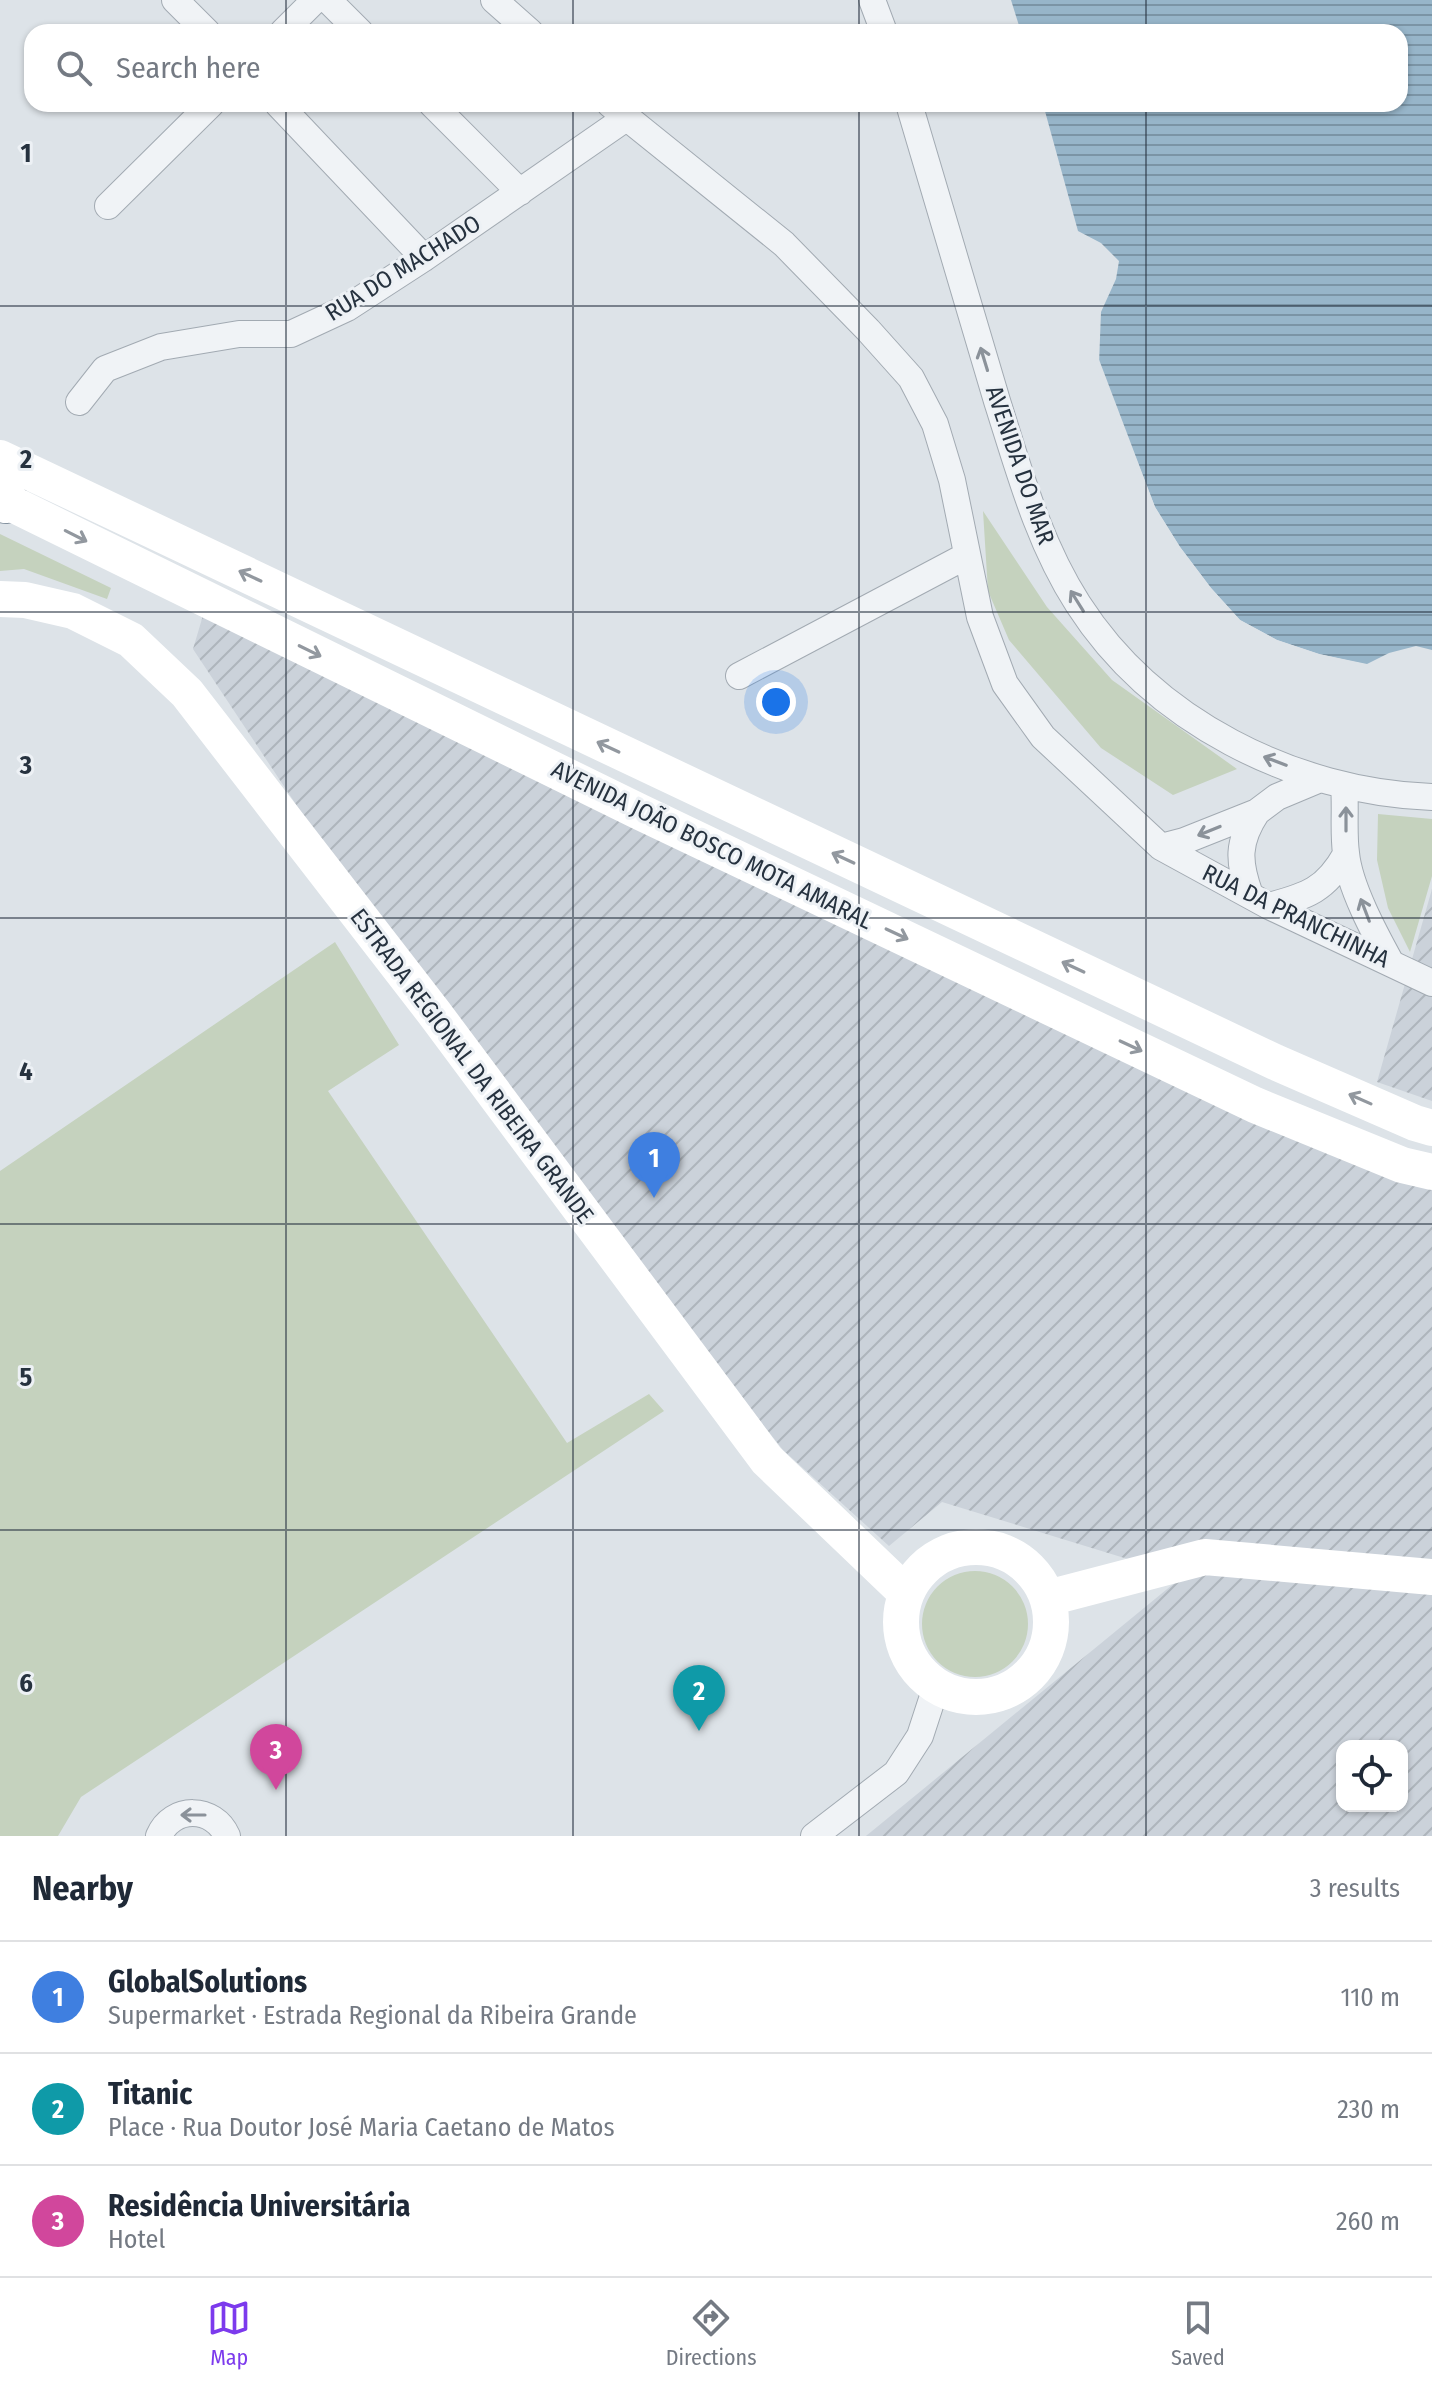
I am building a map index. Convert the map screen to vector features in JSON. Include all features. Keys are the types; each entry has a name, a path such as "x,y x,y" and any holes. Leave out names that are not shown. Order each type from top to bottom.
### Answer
{"main road":[{"name":"AVENIDA JOÃO BOSCO MOTA AMARAL","path":"0,458 1275,1062 1432,1128"},
{"name":"AVENIDA JOÃO BOSCO MOTA AMARAL","path":"2,499 640,812 1255,1105 1402,1165 1432,1172"},
{"name":"ESTRADA REGIONAL DA RIBEIRA GRANDE","path":"0,599 25,600 73,611 131,640 187,693 435,1014 767,1460 906,1593"},
{"path":"986,1546 1020,1560 1036,1575 1048,1598 1051,1635 1043,1660 1026,1680 1005,1693 980,1698 961,1697 936,1687 913,1665 902,1641 900,1619 912,1581 929,1561 960,1547 986,1546"},
{"path":"1048,1598 1205,1557 1432,1577"}],"street":[{"path":"175,0 199,24"},
{"path":"291,24 315,0"},
{"path":"328,0 352,24"},
{"path":"494,0 521,24"},
{"path":"872,0 881,24"},
{"path":"108,206 203,112"},
{"path":"286,112 424,258"},
{"path":"440,112 520,192"},
{"name":"RUA DO MACHADO","path":"79,402 105,369 161,347 239,334 291,334 347,308 520,192 617,112"},
{"name":"RUA DA PRANCHINHA","path":"619,112 784,244 911,378 935,424 952,480 980,617 1005,684 1043,737 1161,847 1260,900 1432,983"},
{"name":"AVENIDA DO MAR","path":"911,112 1022,482 1048,548 1078,603 1122,660 1149,687 1198,724 1247,750 1332,782 1406,796 1432,797"},
{"path":"739,676 966,556"},
{"path":"1161,847 1257,812 1277,797 1332,782 1346,854 1374,932 1391,963"},
{"path":"1257,812 1247,827 1241,868 1260,900 1303,897 1324,885 1346,854"},
{"path":"814,1836 896,1773 920,1736 936,1687"},
{"path":"159,1836 169,1821 181,1814 194,1812 206,1814 217,1821 227,1836"}],"shaded area":[{"path":"204,612 1432,1187 1432,1836 866,1836 1183,1576 942,1502 889,1546 783,1450 656,1289 305,818 193,649"},
{"path":"1432,889 1432,1101 1377,1082"}],"green space":[{"path":"983,511 1047,607 1112,680 1237,769 1173,795 1101,748 1009,640 988,591"},
{"path":"0,534 111,588 107,599 24,569 0,571"},
{"path":"1378,814 1432,819 1432,876 1410,952 1388,908 1377,860"},
{"path":"335,942 399,1045 328,1091 567,1443 649,1394 664,1411 81,1797 58,1836 0,1836 0,1171"},
{"path":"975,1571 995,1575 1013,1586 1024,1604 1028,1624 1024,1644 1013,1662 995,1673 975,1677 955,1673 937,1662 926,1644 922,1624 926,1604 937,1586 955,1575"}],"water":[{"path":"1011,0 1432,0 1432,650 1416,646 1389,653 1367,664 1319,654 1277,640 1240,620 1180,547 1155,507 1099,364 1101,312 1116,279 1119,261 1101,243 1078,231 1045,112 1408,112 1408,24 1018,24"}],"pier":[{"path":"1095,349 1155,507 1211,588 1240,620 1277,640 1319,654 1373,666 1367,668 1318,658 1276,644 1238,623 1208,590 1152,509 1095,365"}],"place":[{"name":"GlobalSolutions","path":"654,1198"},
{"name":"Titanic","path":"699,1731"},
{"name":"Residência Universitária","path":"276,1790"}]}
